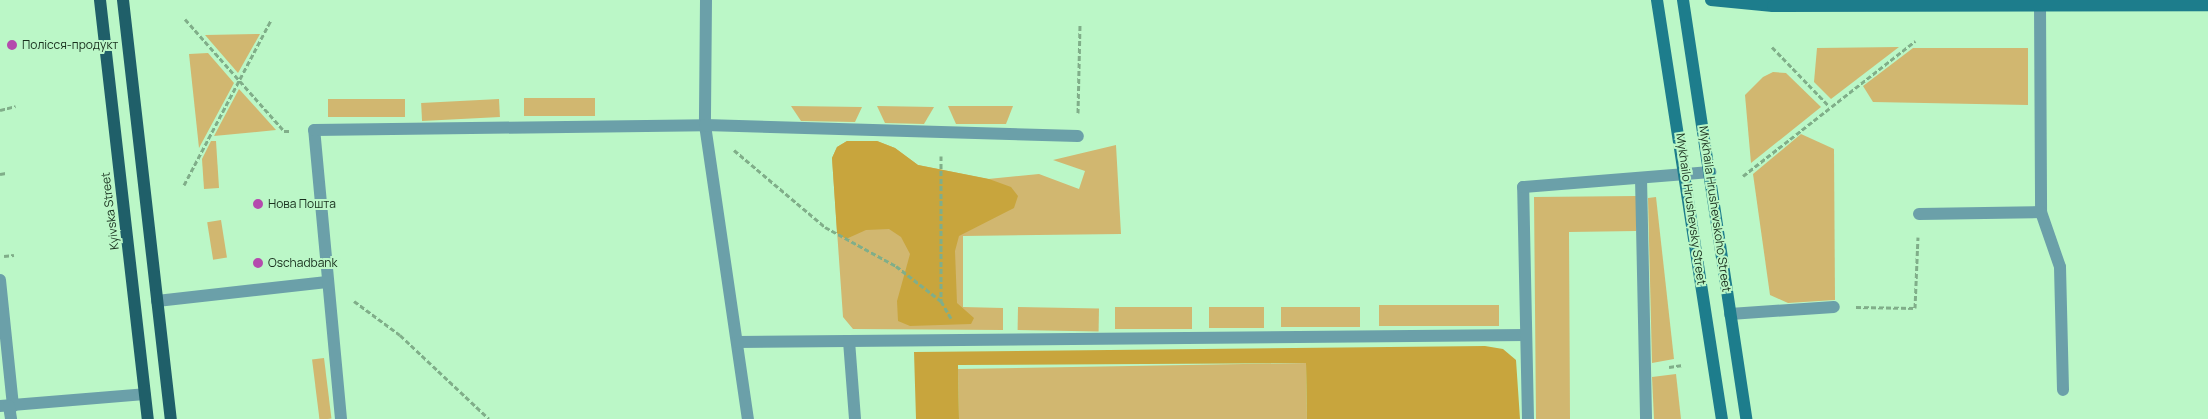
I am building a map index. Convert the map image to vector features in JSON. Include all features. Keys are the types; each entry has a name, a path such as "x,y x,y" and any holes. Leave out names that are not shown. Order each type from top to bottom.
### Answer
{"main road":[{"name":"Kyivska Street","path":"100,0 148,419"},
{"path":"123,0 171,419"},
{"name":"Mykhailo Hrushevsky Street","path":"1657,0 1686,175 1722,419"},
{"name":"Mykhaila Hrushevskoho Street","path":"1683,0 1746,419"},
{"path":"1711,0 1773,6 2033,3 2206,4"}],"lane":[{"path":"706,0 705,126 748,419"},
{"path":"2033,3 2041,212 2060,267 2063,390"},
{"path":"341,419 314,130 705,126 1078,136"},
{"path":"1528,419 1523,187 1710,172"},
{"path":"1641,178 1646,419"},
{"path":"1919,214 2041,212"},
{"path":"0,280 8,409 145,394"},
{"path":"157,301 327,282"},
{"path":"1730,314 1834,307"},
{"path":"737,342 1526,336"},
{"path":"849,341 855,419"}],"path":[{"path":"184,19 284,131 314,130"},
{"path":"184,185 271,20"},
{"path":"1078,136 1080,25"},
{"path":"1743,176 1829,106 1914,41"},
{"path":"1772,47 1829,106"},
{"path":"0,110 16,106"},
{"path":"705,126 825,227 896,266 941,301 964,340"},
{"path":"941,133 941,301"},
{"path":"0,174 6,173"},
{"path":"1834,307 1915,308 1919,214"},
{"path":"327,282 400,335 489,419"}],"shaded area":[{"path":"260,34 238,73 205,35"},
{"path":"1899,47 1831,99 1814,82 1817,48"},
{"path":"1913,48 2028,48 2028,105 1873,102 1863,86"},
{"path":"208,53 234,83 199,148 189,54"},
{"path":"1773,72 1786,73 1821,107 1751,163 1745,95 1763,77"},
{"path":"239,89 276,130 214,136"},
{"path":"524,98 595,98 595,116 524,116"},
{"path":"328,99 405,99 405,117 328,117"},
{"path":"499,99 500,117 422,121 421,103"},
{"path":"791,106 862,107 855,122 801,121"},
{"path":"877,106 934,107 924,124 885,123"},
{"path":"948,106 1013,106 1006,124 956,124"},
{"path":"1801,134 1834,149 1835,300 1788,303 1770,295 1753,174"},
{"path":"211,141 216,141 219,188 204,189 202,159"},
{"path":"847,141 877,141 895,148 918,165 988,179 1039,174 1079,189 1085,171 1053,160 1116,145 1121,234 963,236 963,307 1003,308 1003,330 853,329 843,317 832,158 837,147"},
{"path":"847,141 877,141 895,148 918,165 989,179 1011,187 1018,196 1014,208 959,236 955,251 957,303 974,318 971,324 910,326 898,321 897,301 910,254 901,237 889,229 866,230 846,239 837,233 832,158 837,147"},
{"path":"1636,196 1636,231 1569,232 1570,419 1536,419 1534,197"},
{"path":"1656,197 1674,359 1652,363 1648,198"},
{"path":"221,220 227,258 213,260 207,222"},
{"path":"1379,305 1499,305 1499,326 1379,326"},
{"path":"1018,307 1099,308 1099,331 1018,330"},
{"path":"1115,307 1192,307 1192,329 1115,329"},
{"path":"1209,307 1264,307 1264,328 1209,328"},
{"path":"1281,307 1360,307 1360,327 1281,327"},
{"path":"1485,346 1503,349 1516,360 1520,419 1307,419 1306,363 958,365 959,419 916,419 914,352"},
{"path":"324,358 331,419 319,419 312,359"},
{"path":"1306,363 1307,419 959,419 958,369"},
{"path":"1676,374 1681,419 1654,419 1652,377"}],"place":[{"name":"Полісся-продукт","path":"12,45"},
{"name":"Нова Пошта","path":"258,204"},
{"name":"Oschadbank","path":"258,263"}]}
